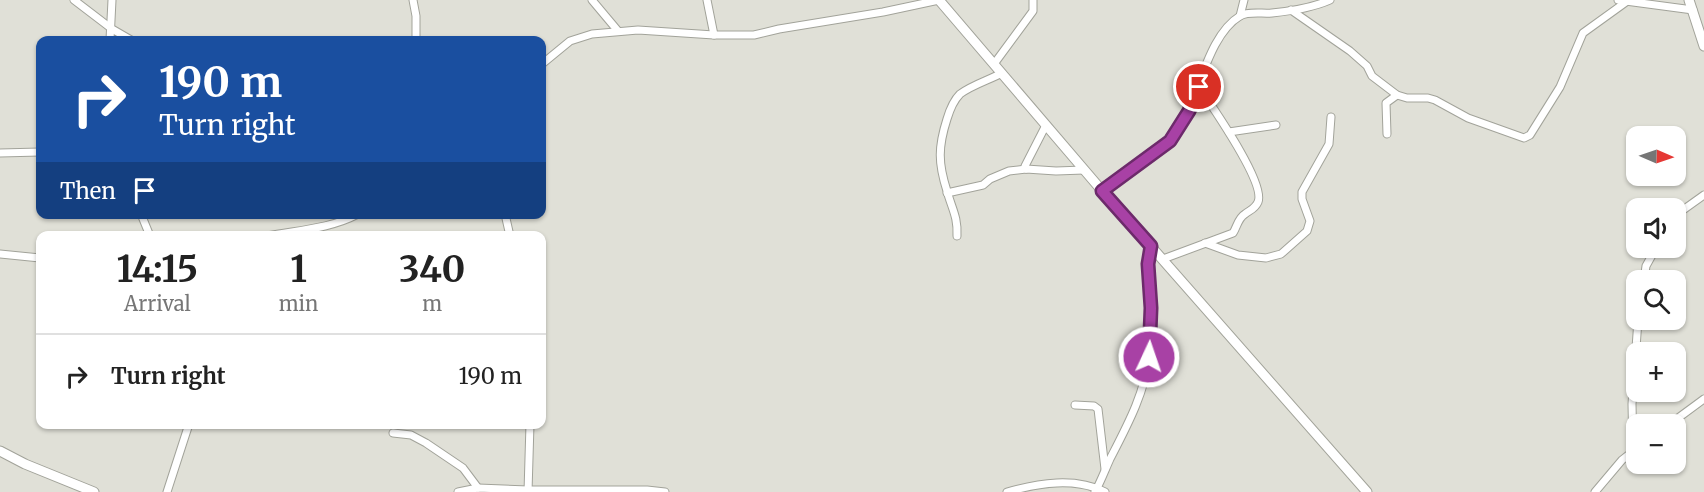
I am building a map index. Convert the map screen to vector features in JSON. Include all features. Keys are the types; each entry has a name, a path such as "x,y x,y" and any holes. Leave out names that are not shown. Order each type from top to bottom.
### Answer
{"street":[{"path":"74,0 124,36"},
{"path":"111,36 112,0"},
{"path":"413,0 416,36"},
{"path":"592,0 618,31"},
{"path":"707,0 714,35"},
{"path":"546,61 570,41 592,34 618,31 754,35 939,0 1102,191 1367,492"},
{"path":"994,64 1033,11 1033,0"},
{"path":"1102,191 1170,141 1189,111 1199,87 1199,79 1211,53 1225,30 1240,16 1244,0"},
{"path":"1240,16 1320,5 1330,0"},
{"path":"1689,0 1704,46"},
{"path":"1291,10 1350,51 1366,66 1372,76 1397,95 1435,100 1468,118 1482,121 1524,138 1530,135 1560,87 1583,33 1622,1 1693,10"},
{"path":"957,236 955,210 947,193 939,158 940,142 951,106 962,93 1002,73"},
{"path":"1163,259 1233,233 1243,214 1252,211 1258,203 1260,195 1255,179 1229,132 1199,87"},
{"path":"1387,134 1386,103 1397,95"},
{"path":"1205,243 1238,255 1266,258 1281,254 1307,231 1310,221 1302,200 1302,192 1329,144 1331,117"},
{"path":"1026,169 1025,166 1046,125"},
{"path":"1229,132 1276,125"},
{"path":"0,153 36,153"},
{"path":"947,193 982,185 1009,171 1084,170"},
{"path":"1686,208 1704,195"},
{"path":"294,231 350,219"},
{"path":"1096,490 1126,429 1141,390 1149,357 1151,308 1148,264 1151,246"},
{"path":"0,254 36,258"},
{"path":"1633,414 1637,330"},
{"path":"1684,414 1704,399"},
{"path":"1075,405 1094,406 1098,409 1105,469"},
{"path":"167,492 187,429"},
{"path":"528,491 530,429"},
{"path":"393,433 411,435 426,443 463,468 478,488"},
{"path":"0,451 25,464 94,492"},
{"path":"1595,492 1626,456"},
{"path":"1007,492 1031,485 1057,483 1083,485 1105,492"},
{"path":"458,492 478,488 504,491 647,490 664,492"}],"route":[{"path":"1149,357 1151,308 1148,264 1151,246 1102,191 1170,141 1189,111 1199,87"}]}
